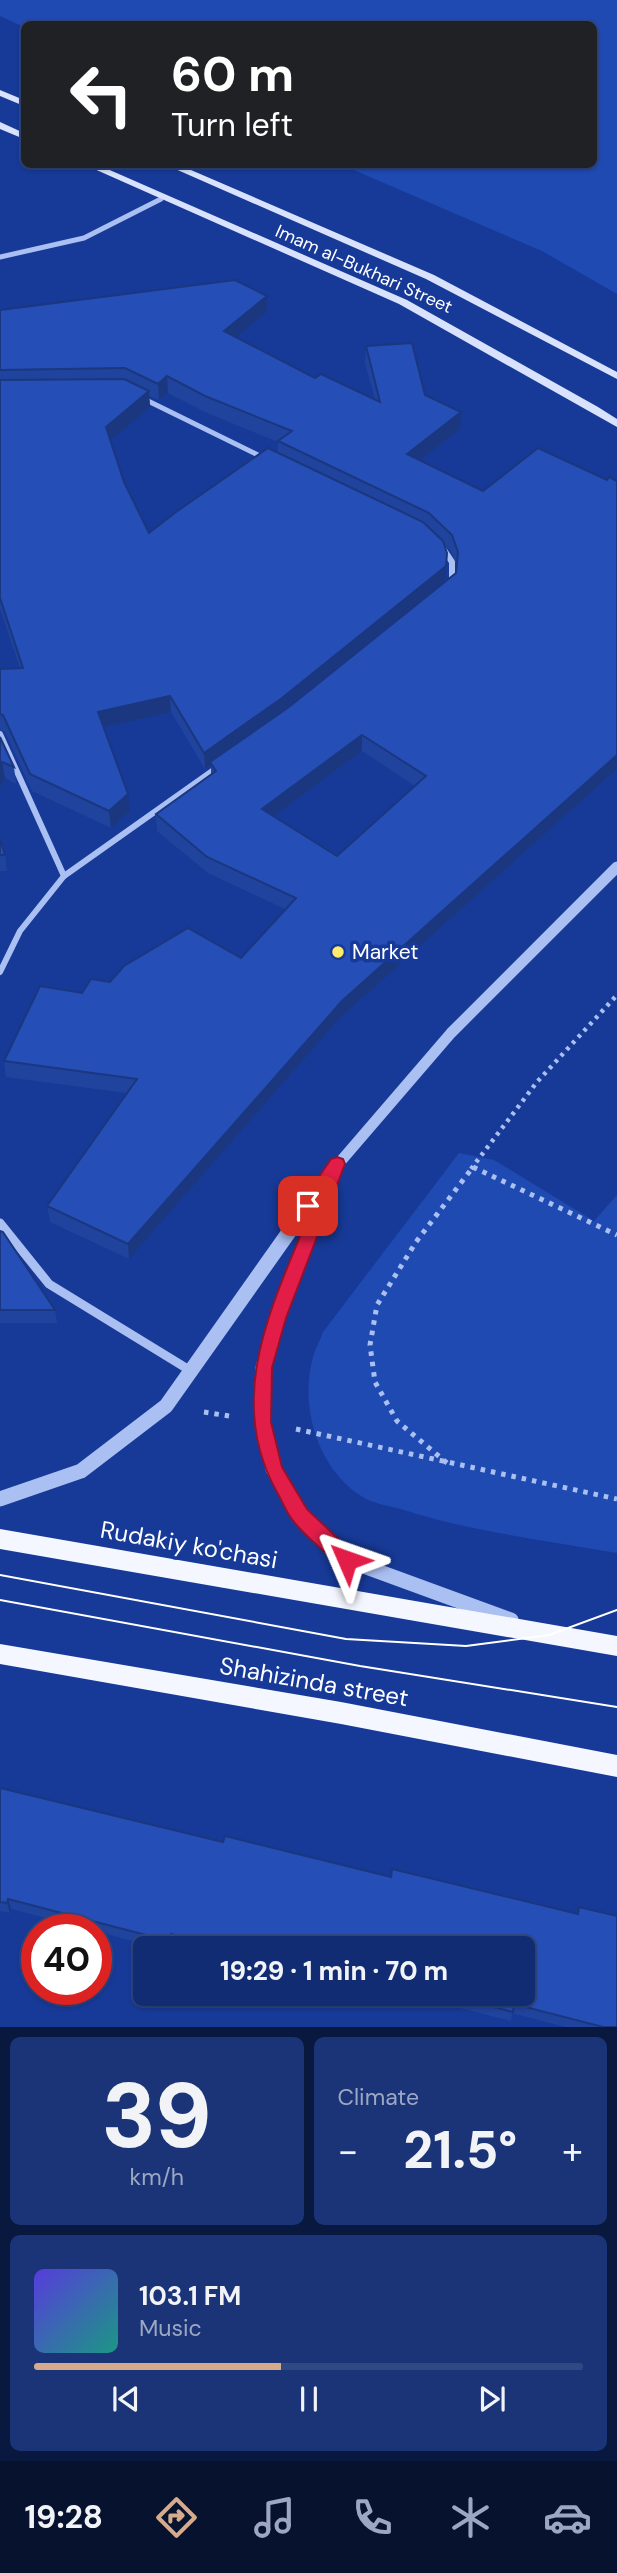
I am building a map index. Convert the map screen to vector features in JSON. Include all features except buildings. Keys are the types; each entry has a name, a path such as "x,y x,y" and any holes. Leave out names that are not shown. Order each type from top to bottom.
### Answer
{"main road":[{"path":"0,93 21,102"},
{"path":"0,125 21,135"},
{"name":"Imam al-Bukhari Street","path":"95,168 161,199 403,302 617,424"},
{"name":"Imam al-Bukhari Street","path":"178,168 430,277 617,376"},
{"name":"Rudakiy ko'chasi","path":"0,1539 617,1646"},
{"name":"Shahizinda street","path":"0,1654 354,1715 617,1766"}],"street":[{"path":"0,257 84,238 161,199"},
{"path":"137,396 268,460"},
{"path":"439,542 449,553 455,568 451,585 441,594"},
{"path":"0,734 64,876"},
{"path":"0,972 20,931 64,876 231,758"},
{"path":"0,1499 80,1471 166,1406 337,1164 451,1033 617,867"},
{"path":"337,1164 277,1318 263,1368 262,1422 274,1469 300,1515 347,1560 549,1634"},
{"path":"0,1223 49,1284 191,1371"}],"path":[{"path":"447,1462 397,1421 375,1382 370,1345 377,1305 416,1242 537,1082 617,995"},
{"path":"473,1167 617,1236"},
{"path":"166,1406 262,1422 617,1499"}],"shaded area":[{"path":"0,0 617,0 617,294 542,251 349,168 597,168 597,21 21,21 21,26 0,16"},
{"path":"459,1153 494,1160 594,1221 617,1195 617,1553 483,1530 372,1501 348,1486 335,1472 316,1437 311,1418 309,1380 313,1357 323,1332"}],"tram line":[{"path":"0,1575 346,1639 466,1646 549,1635 617,1610"},
{"path":"0,1600 360,1666 617,1707"}],"place":[{"name":"Market","path":"338,952"}],"route":[{"path":"308,1206 337,1164 277,1318 263,1368 262,1422 274,1469 300,1515 347,1560"}]}
